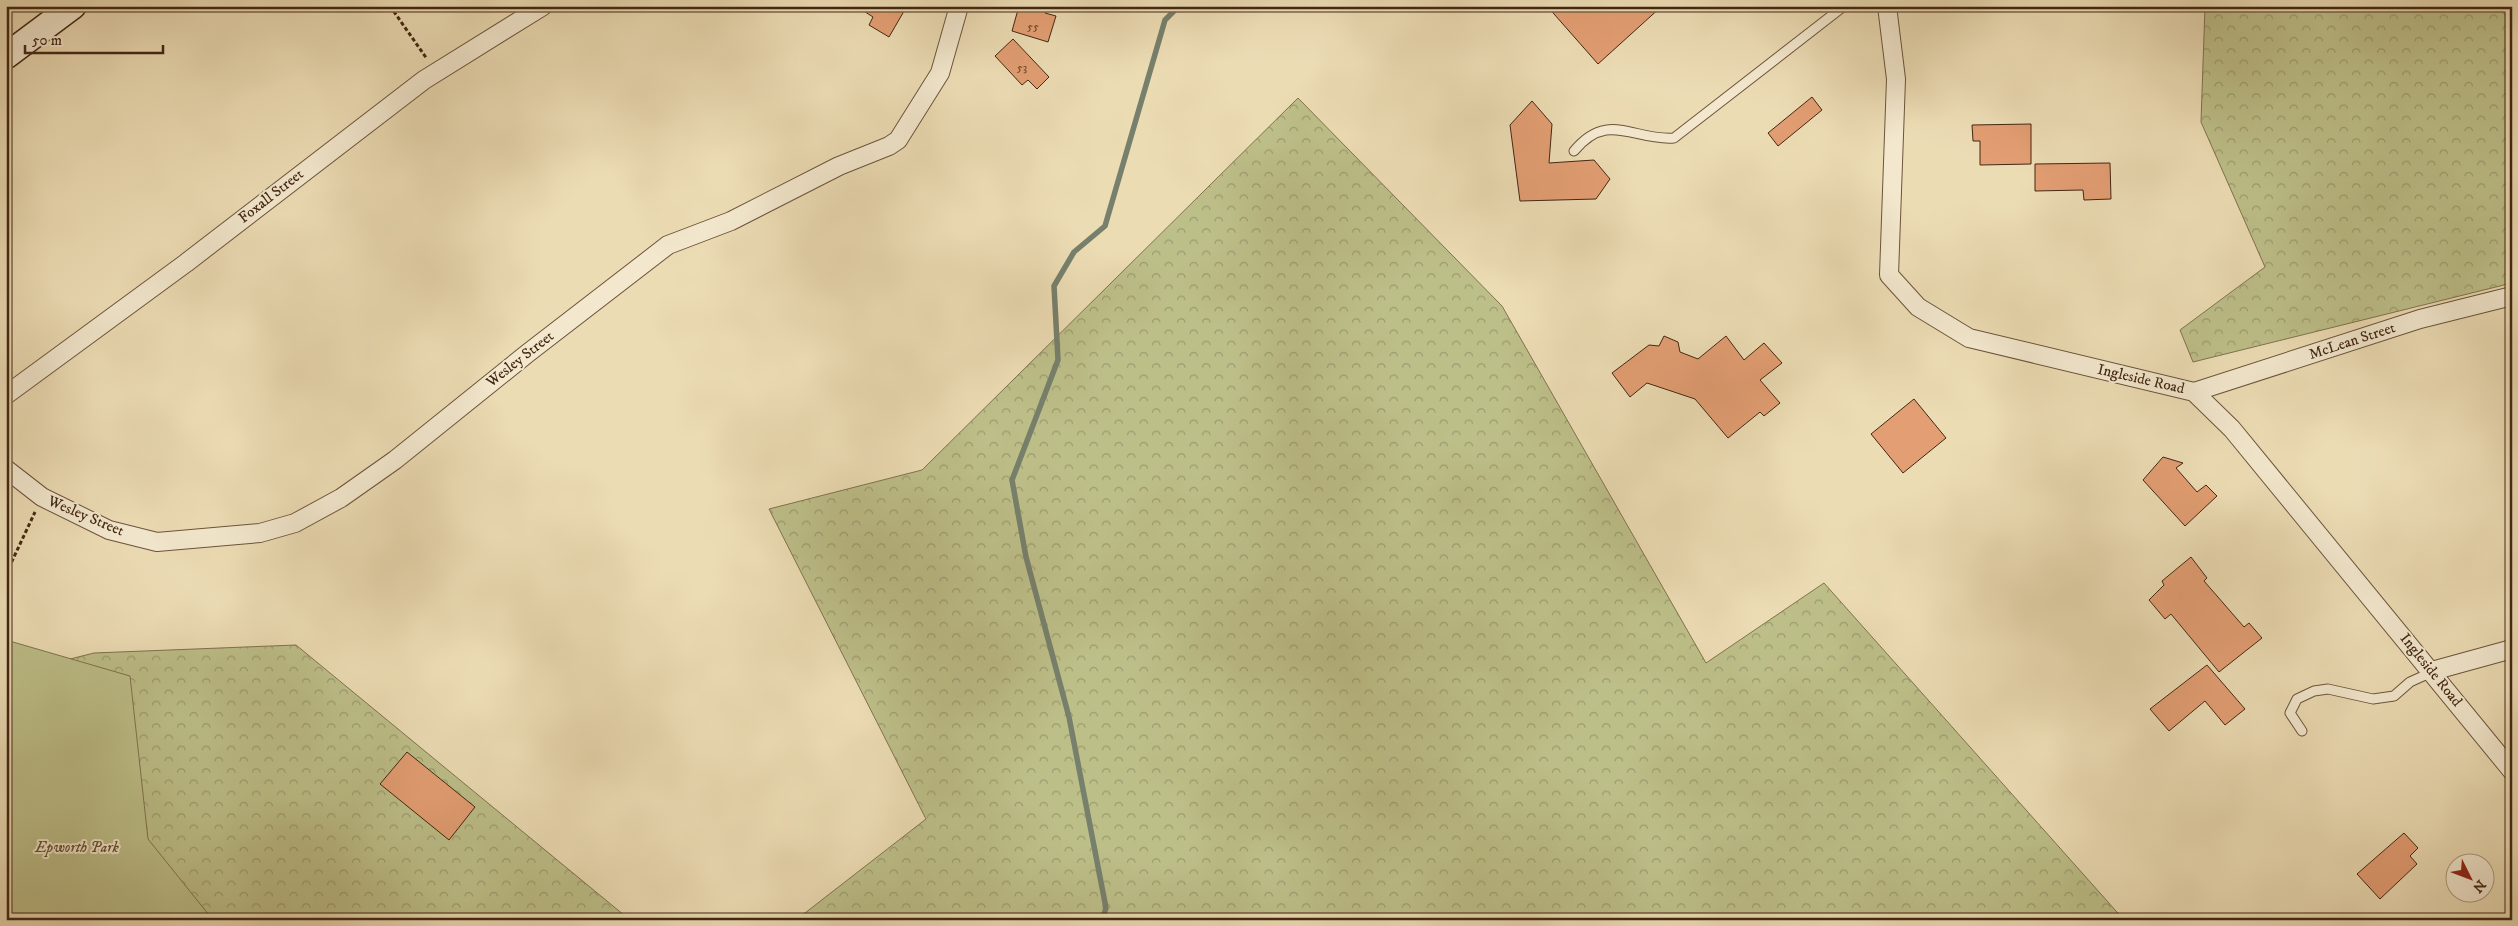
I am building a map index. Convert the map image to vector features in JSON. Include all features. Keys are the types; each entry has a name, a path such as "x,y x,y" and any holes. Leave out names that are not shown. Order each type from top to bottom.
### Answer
{"main road":[{"path":"6,56 73,6"}],"street":[{"name":"Foxall Street","path":"6,395 186,263 295,177 436,72 543,6"},
{"name":"Wesley Street","path":"6,469 42,497 109,530 157,542 260,533 295,523 341,498 395,460 528,353 668,246 731,221 839,166 889,146 898,140 940,73 959,6"},
{"name":"Ingleside Road","path":"1887,6 1896,79 1888,275 1918,307 1969,338 2194,392 2232,428 2512,771"},
{"name":"McLean Street","path":"2194,392 2420,320 2512,296"},
{"path":"2432,672 2512,649"}],"lane":[{"path":"1574,151 1583,139 1608,128 1619,128 1643,136 1674,138 1844,6"},
{"path":"2302,731 2290,713 2297,699 2314,691 2328,690 2373,699 2394,696 2410,682 2432,672"}],"path":[{"path":"390,6 436,72"},
{"path":"6,574 42,497"}],"green space":[{"path":"2205,6 2496,6 2512,21 2512,283 2193,362 2180,330 2265,267 2201,122"},
{"path":"1298,98 1502,306 1706,663 1824,583 2124,920 796,920 926,819 769,509 922,470"},
{"name":"Epworth Park","path":"6,640 130,676 148,839 213,920 6,920"},
{"path":"296,645 630,920 6,920 6,675 94,653"}],"building":[{"path":"856,6 907,6 889,37 869,25 873,17"},
{"path":"1019,6 1047,6 1045,13 1056,16 1048,42 1012,31"},
{"path":"1547,6 1662,6 1598,64"},
{"path":"1013,39 1049,77 1037,89 1028,80 1022,85 995,56"},
{"path":"1812,97 1822,110 1778,146 1768,133"},
{"path":"1532,101 1552,124 1549,163 1594,160 1610,179 1596,199 1520,201 1510,125"},
{"path":"2031,124 2031,164 1980,165 1980,141 1973,141 1972,125"},
{"path":"2110,163 2111,199 2084,200 2083,190 2035,191 2035,164"},
{"path":"1664,336 1678,342 1680,352 1698,359 1726,336 1744,360 1764,343 1782,363 1760,380 1780,403 1764,416 1760,412 1728,438 1695,399 1647,383 1630,397 1612,373 1649,345 1659,346"},
{"path":"1914,399 1946,438 1903,473 1871,434"},
{"path":"2163,457 2183,463 2176,468 2197,492 2206,485 2217,496 2185,526 2143,480"},
{"path":"2191,557 2207,578 2204,581 2244,627 2249,623 2262,638 2219,672 2171,614 2165,619 2149,600 2164,585 2162,581"},
{"path":"2207,665 2245,709 2225,725 2205,701 2169,731 2150,709"},
{"path":"407,752 475,807 449,840 380,784"},
{"path":"2404,833 2418,848 2410,856 2417,864 2380,899 2357,874"}],"waterway":[{"path":"1102,920 1106,908 1069,717 1026,557 1012,480 1058,360 1054,286 1074,252 1105,226 1165,20 1179,6"}]}
